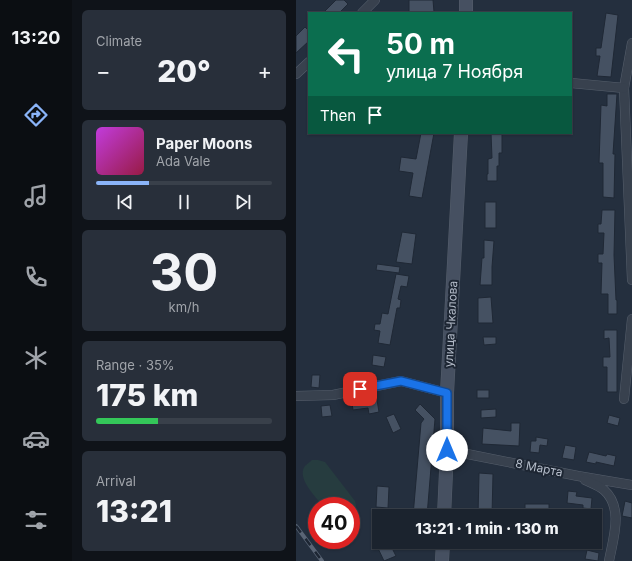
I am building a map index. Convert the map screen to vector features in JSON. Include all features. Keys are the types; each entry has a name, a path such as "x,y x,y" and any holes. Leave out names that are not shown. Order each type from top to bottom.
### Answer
{"street":[{"path":"363,12 375,0"},
{"path":"466,0 466,12"},
{"path":"632,43 624,88 632,280"},
{"path":"296,74 308,63"},
{"path":"572,83 624,88"},
{"name":"улица Чкалова","path":"444,509 447,450 447,393 461,134"},
{"path":"624,399 632,318"},
{"path":"296,396 333,395 401,381 447,393"},
{"name":"8 Марта","path":"447,450 632,485"},
{"path":"578,476 604,490 615,509 616,523 609,561"},
{"path":"442,561 443,549"}],"green space":[{"path":"312,460 325,462 352,497 315,497 305,482 303,471 305,466"}],"building":[{"path":"336,0 344,0 348,4 340,12 324,12"},
{"path":"409,0 433,0 434,12 409,12"},
{"path":"606,13 618,15 611,77 597,76 600,56 596,56 596,48 601,48"},
{"path":"305,27 308,30 308,42 296,53 296,36"},
{"path":"607,94 617,94 613,154 615,154 614,198 603,197 603,163 599,163 601,105 607,106"},
{"path":"421,134 434,134 422,198 409,196 413,173 399,171 401,157 416,159"},
{"path":"491,134 502,134 502,153 499,153 497,181 487,181 488,159 492,158"},
{"path":"485,202 496,202 496,228 485,228"},
{"path":"602,210 615,210 614,255 617,314 608,314 608,294 601,294 602,263 598,263 598,254 603,254 604,233 598,233 598,224 601,224"},
{"path":"402,232 416,234 412,264 396,262"},
{"path":"484,240 494,241 492,285 480,285 482,258 484,258"},
{"path":"377,264 400,267 399,273 376,270"},
{"path":"396,274 409,276 407,287 401,286 398,299 401,300 400,308 397,308 390,345 378,343 380,331 374,330 375,324 380,324 382,313 388,314"},
{"path":"491,297 493,323 478,323 478,298"},
{"path":"604,330 617,330 617,392 607,392 607,367 603,367 603,357 610,357 609,338 604,339"},
{"path":"483,337 496,337 496,344 484,345"},
{"path":"373,355 386,357 384,367 372,365"},
{"path":"312,375 320,375 319,388 311,387"},
{"path":"477,390 489,390 489,398 477,398"},
{"path":"377,400 379,412 369,414 368,408 353,410 352,403"},
{"path":"420,404 435,419 428,509 414,509 421,423 424,419 415,410"},
{"path":"330,405 332,416 322,417 321,406"},
{"path":"496,409 496,417 481,418 481,410"},
{"path":"394,414 401,429 393,433 386,417"},
{"path":"609,415 620,418 618,426 607,423"},
{"path":"511,423 520,423 519,446 482,444 483,428 511,431"},
{"path":"536,437 548,439 547,446 540,445 539,453 530,452 531,441 536,441"},
{"path":"565,445 576,447 574,460 562,458"},
{"path":"589,452 606,456 607,454 616,456 614,466 596,462 596,464 586,462"},
{"path":"479,473 493,474 492,509 478,509"},
{"path":"377,486 389,487 388,508 376,507"},
{"path":"568,491 577,492 576,496 592,498 591,509 583,508 583,505 567,503"},
{"path":"625,501 632,503 632,518 622,516"},
{"path":"525,504 549,504 549,509 525,509"},
{"path":"378,549 392,549 396,556 384,561"},
{"path":"587,550 599,553 598,561 585,559"}],"railway":[{"path":"296,526 322,561"}],"route":[{"path":"360,389 401,381 447,393 447,450"}]}
